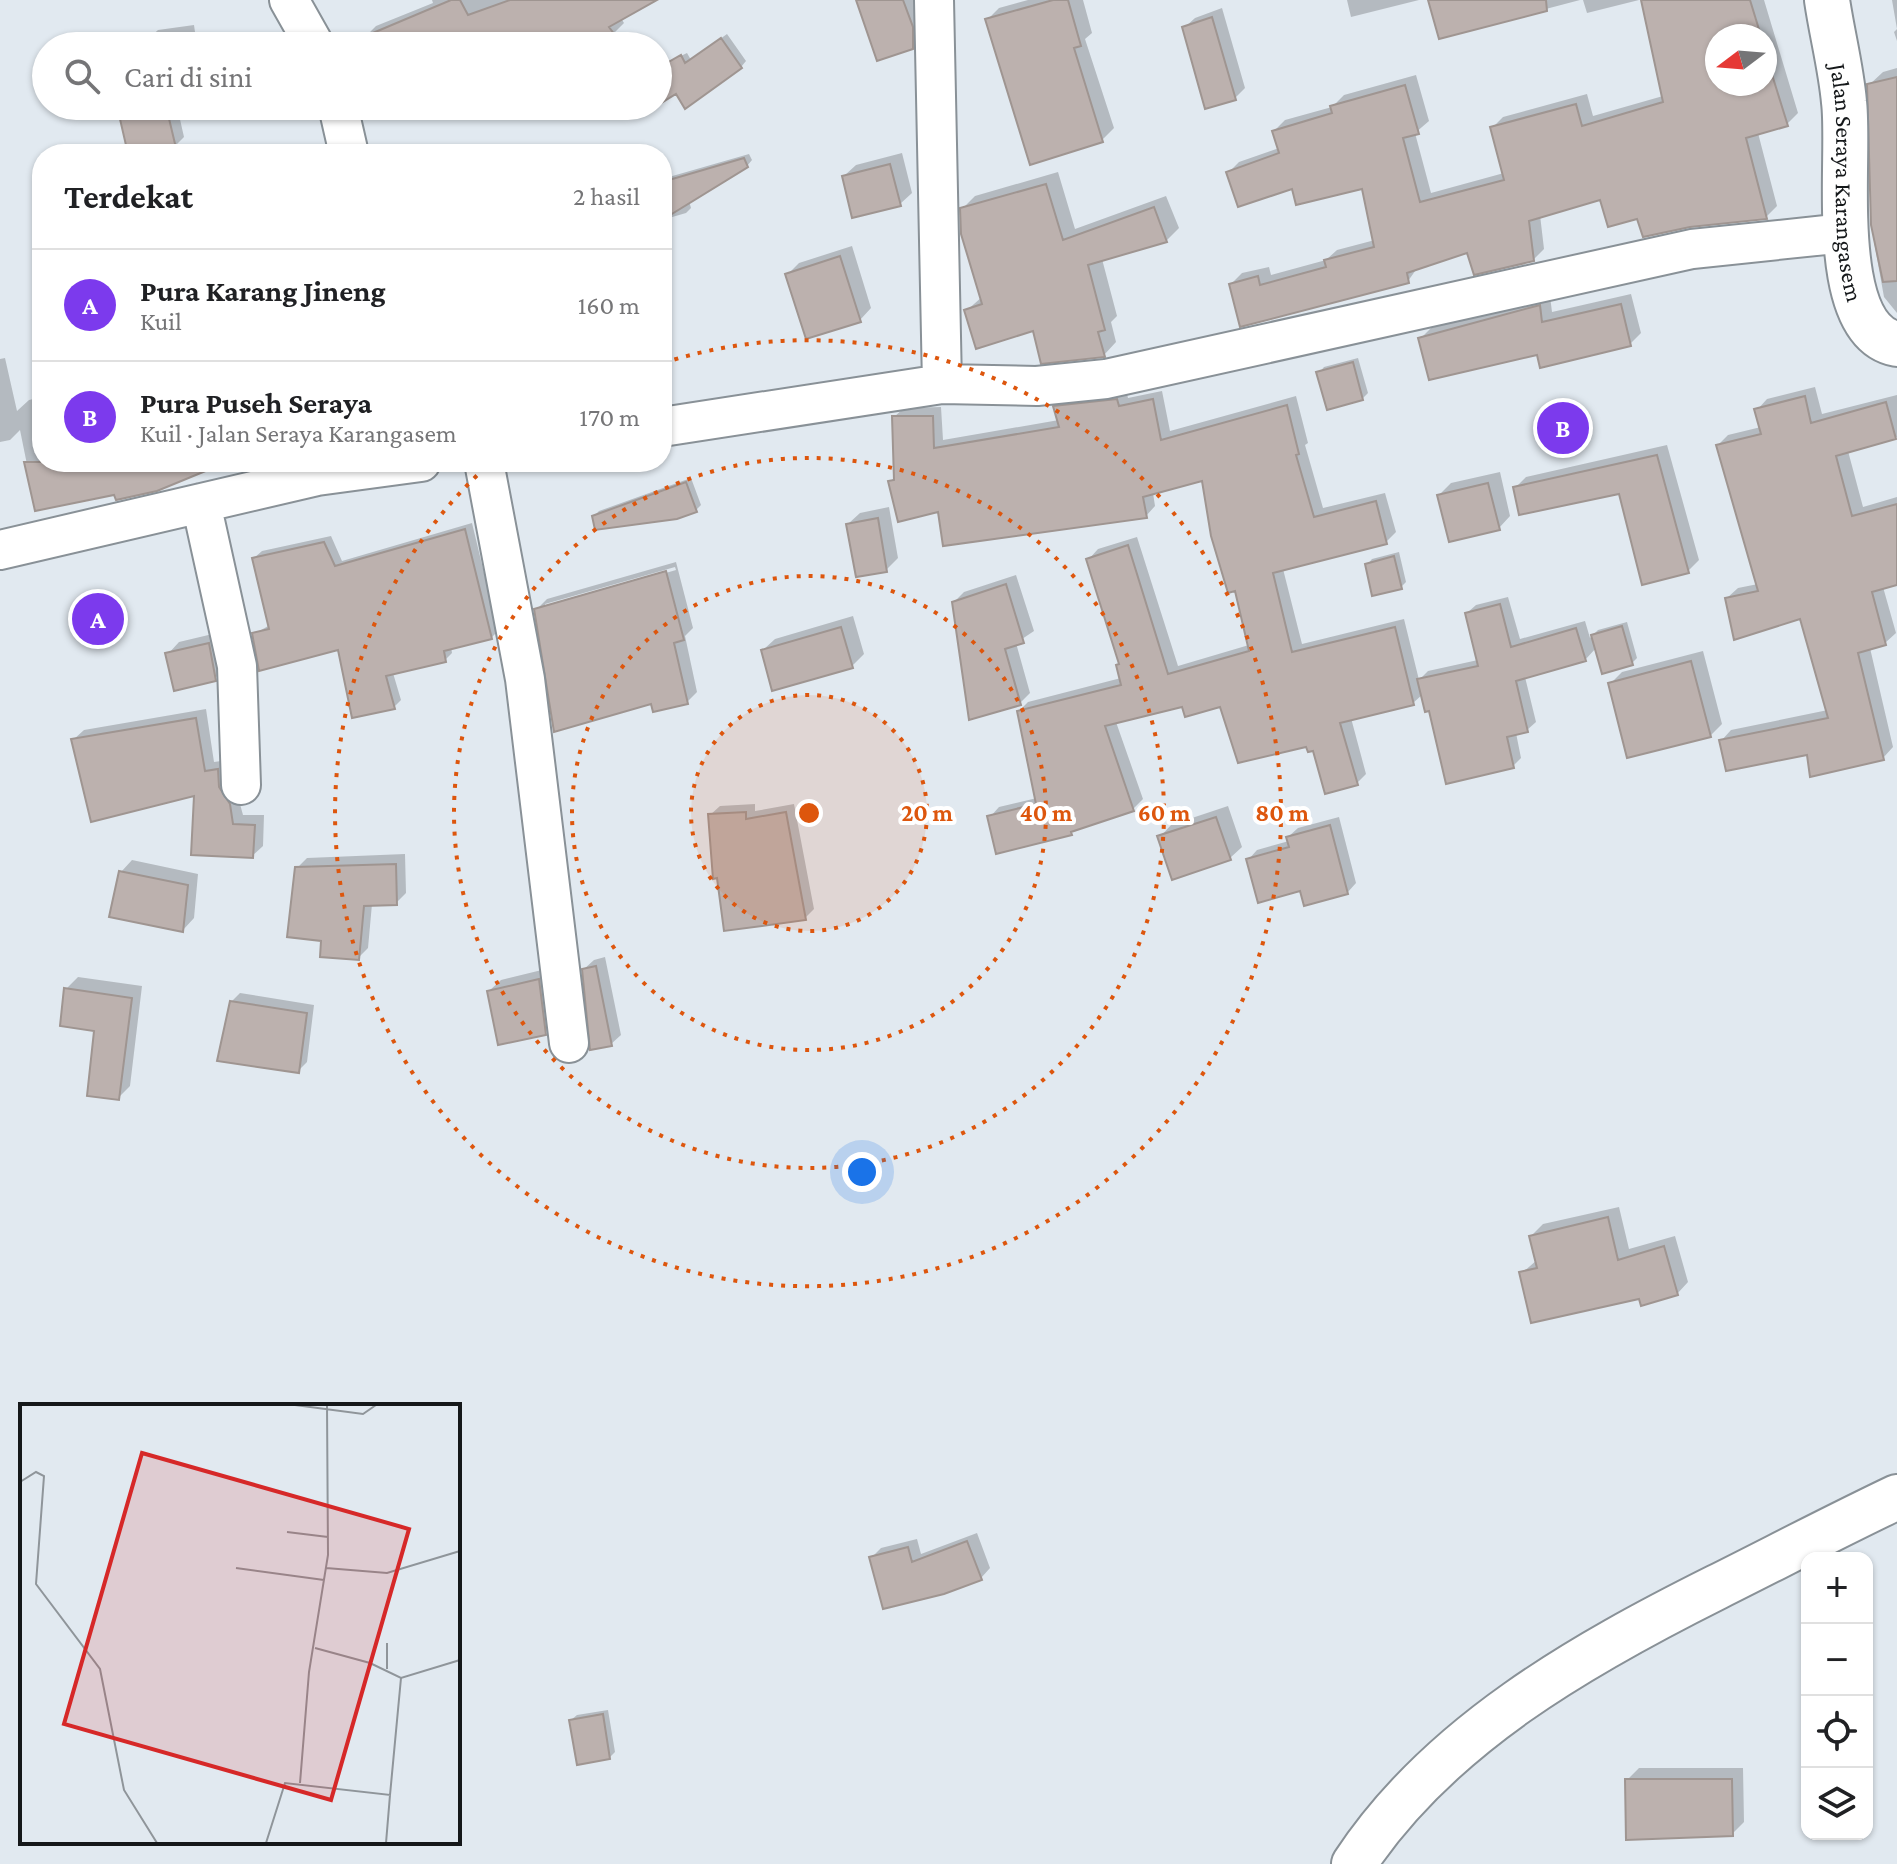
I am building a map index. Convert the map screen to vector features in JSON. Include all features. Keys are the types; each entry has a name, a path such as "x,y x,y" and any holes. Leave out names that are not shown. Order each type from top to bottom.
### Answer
{"street":[{"path":"289,0 307,32"},
{"path":"934,0 942,384"},
{"name":"Jalan Seraya Karangasem","path":"1827,0 1844,101 1847,163 1845,233 1853,296 1868,327 1897,344"},
{"path":"341,120 347,144"},
{"path":"672,425 942,384 1037,386 1106,379 1692,249 1845,233"},
{"path":"0,550 345,472"},
{"path":"486,472 525,679 569,1043"},
{"path":"201,503 237,666 241,785"},
{"path":"1354,1864 1418,1786 1478,1734 1563,1670 1645,1621 1897,1497"}],"building":[{"path":"451,0 460,0 468,15 510,0 657,0 609,27 613,32 375,32"},
{"path":"856,0 903,0 913,27 913,49 877,61"},
{"path":"1053,0 1068,0 1081,46 1074,48 1103,142 1030,165 985,19"},
{"path":"1428,0 1546,0 1547,11 1439,39"},
{"path":"1641,0 1750,0 1757,24 1705,24 1705,96 1777,96 1777,91 1788,126 1746,138 1767,219 1690,227 1643,237 1637,219 1608,227 1600,200 1529,221 1534,261 1474,275 1467,253 1407,273 1409,283 1240,327 1229,284 1258,276 1260,285 1326,267 1324,260 1374,247 1362,189 1296,205 1292,189 1238,207 1226,172 1279,153 1272,131 1332,113 1330,106 1405,85 1419,134 1403,138 1420,202 1504,180 1490,127 1576,104 1582,126 1663,102"},
{"path":"1212,17 1236,100 1205,109 1182,27"},
{"path":"721,38 742,68 685,109 676,94 672,96 672,60 681,55 685,63"},
{"path":"1897,77 1897,281 1883,282 1871,225 1867,84"},
{"path":"120,120 169,120 175,144 126,144"},
{"path":"744,158 748,167 672,214 672,179"},
{"path":"890,164 901,206 852,218 842,176"},
{"path":"1046,184 1063,240 1154,207 1167,242 1088,265 1105,330 1098,332 1105,357 1041,364 1033,331 976,349 964,310 982,304 961,234 960,208"},
{"path":"840,256 861,322 806,339 785,274"},
{"path":"1621,304 1631,346 1540,368 1537,355 1429,380 1418,338 1540,305 1542,322"},
{"path":"1353,362 1363,400 1327,410 1316,372"},
{"path":"1805,396 1811,423 1886,402 1896,439 1836,456 1852,516 1897,504 1897,585 1872,592 1886,645 1858,653 1884,760 1810,777 1807,755 1726,771 1719,740 1828,718 1800,619 1734,640 1725,598 1758,591 1716,445 1761,434 1754,409"},
{"path":"1117,399 1119,406 1153,399 1161,440 1287,405 1299,454 1296,455 1314,517 1376,501 1387,544 1273,573 1292,652 1395,627 1414,705 1340,723 1358,785 1325,794 1313,751 1308,752 1306,747 1238,763 1220,707 1185,717 1182,707 1105,726 1134,811 1071,832 1072,835 996,854 987,816 1036,804 1017,711 1121,685 1116,665 1119,664 1086,559 1128,545 1168,674 1249,651 1235,591 1228,593 1211,536 1202,481 1143,497 1147,518 943,546 938,512 898,522 888,481 894,480 892,416 933,416 934,448 1059,427 1053,406"},
{"path":"1657,455 1689,573 1642,585 1619,494 1519,515 1513,487"},
{"path":"24,462 32,462 32,472 203,472 157,491 116,500 114,495 35,511"},
{"path":"686,482 697,512 677,519 595,530 592,516"},
{"path":"1488,483 1500,530 1449,542 1437,495"},
{"path":"878,518 887,572 856,577 846,524"},
{"path":"465,529 492,639 444,651 446,662 386,676 395,709 352,718 338,650 259,671 252,633 269,629 252,558 324,542 335,566"},
{"path":"1394,556 1402,589 1372,596 1365,564"},
{"path":"666,571 684,640 674,643 688,704 653,712 651,704 554,732 534,609"},
{"path":"1006,584 1024,643 1005,649 1021,705 969,720 952,602"},
{"path":"1500,604 1511,647 1576,628 1586,661 1516,681 1528,732 1507,737 1514,768 1446,784 1429,711 1425,712 1417,679 1478,666 1465,613"},
{"path":"1622,626 1633,665 1602,674 1591,635"},
{"path":"841,627 853,668 772,691 761,650"},
{"path":"209,643 216,681 174,691 165,653"},
{"path":"1691,661 1711,737 1627,758 1608,683"},
{"path":"196,718 205,771 218,769 219,787 230,804 233,824 255,825 253,858 191,855 194,796 91,822 71,739"},
{"path":"746,812 746,819 786,812 806,920 724,931 717,878 713,879 708,814"},
{"path":"1216,817 1231,860 1172,880 1157,836"},
{"path":"1330,825 1348,894 1304,906 1300,891 1258,903 1246,859 1289,847 1286,837"},
{"path":"396,864 397,905 364,906 359,960 320,957 321,941 287,937 295,867"},
{"path":"119,871 188,885 183,932 109,917"},
{"path":"596,966 612,1046 590,1050 582,969"},
{"path":"539,979 546,1035 498,1045 487,991"},
{"path":"64,988 132,998 119,1100 87,1096 94,1031 60,1026"},
{"path":"230,1001 307,1013 299,1073 217,1061"},
{"path":"1608,1217 1618,1260 1664,1246 1678,1295 1641,1306 1639,1299 1531,1323 1519,1272 1537,1268 1529,1236"},
{"path":"967,1541 982,1580 944,1594 883,1609 869,1557 908,1547 912,1562"},
{"path":"603,1714 610,1759 577,1765 569,1720"},
{"path":"1625,1779 1732,1779 1733,1836 1626,1840"}],"place":[{"name":"Pura Puseh Seraya","path":"1563,428"},
{"name":"Pura Karang Jineng","path":"98,619"}]}
